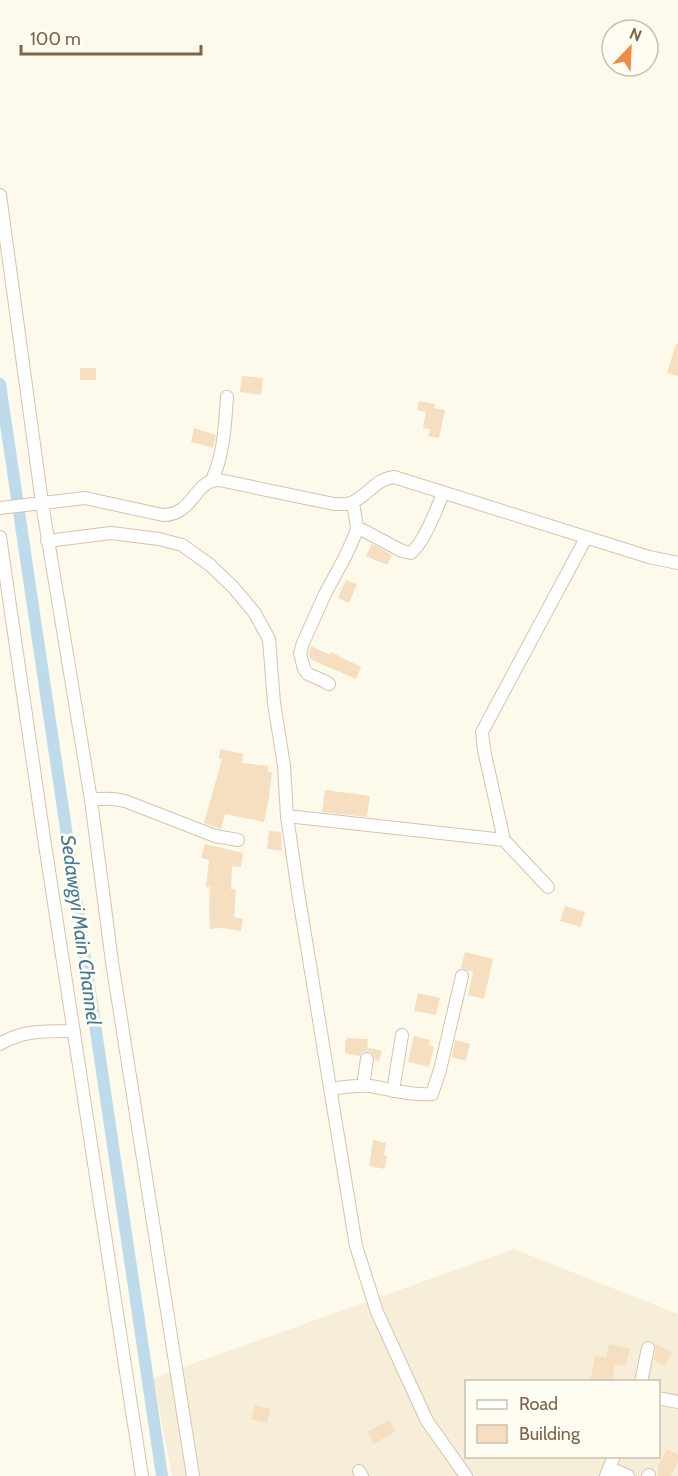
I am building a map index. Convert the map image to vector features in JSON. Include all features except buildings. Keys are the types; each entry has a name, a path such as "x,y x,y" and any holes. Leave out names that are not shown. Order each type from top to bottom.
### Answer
{"street":[{"path":"0,195 38,503 47,541 91,800 112,962 193,1476"},
{"path":"212,480 218,468 227,397"},
{"path":"1,508 85,498 171,515 184,509 206,482 212,480 334,504 352,502 381,480 391,477 649,557 678,563"},
{"path":"357,527 402,551 411,553 421,541 443,493"},
{"path":"329,684 308,674 303,669 300,653 325,594 355,535 357,527 352,502"},
{"path":"47,541 111,533 159,539 182,546 210,565 233,587 254,612 269,639 273,704 284,766 287,816 356,1246 377,1312 426,1421 466,1476"},
{"path":"0,537 142,1476"},
{"path":"548,887 504,840 482,732 586,538"},
{"path":"91,800 104,798 125,801 215,836 238,840"},
{"path":"287,816 504,840"},
{"path":"331,1089 363,1086 432,1094 440,1070 462,976"},
{"path":"0,1044 12,1037 30,1033 74,1031"},
{"path":"393,1091 402,1035"},
{"path":"363,1086 367,1059"},
{"path":"640,1380 648,1348"},
{"path":"660,1398 678,1402"},
{"path":"610,1467 628,1476"}],"shaded area":[{"path":"514,1249 678,1314 678,1476 172,1476 153,1378"}],"waterway":[{"name":"Sedawgyi Main Channel","path":"0,384 162,1476"}]}
